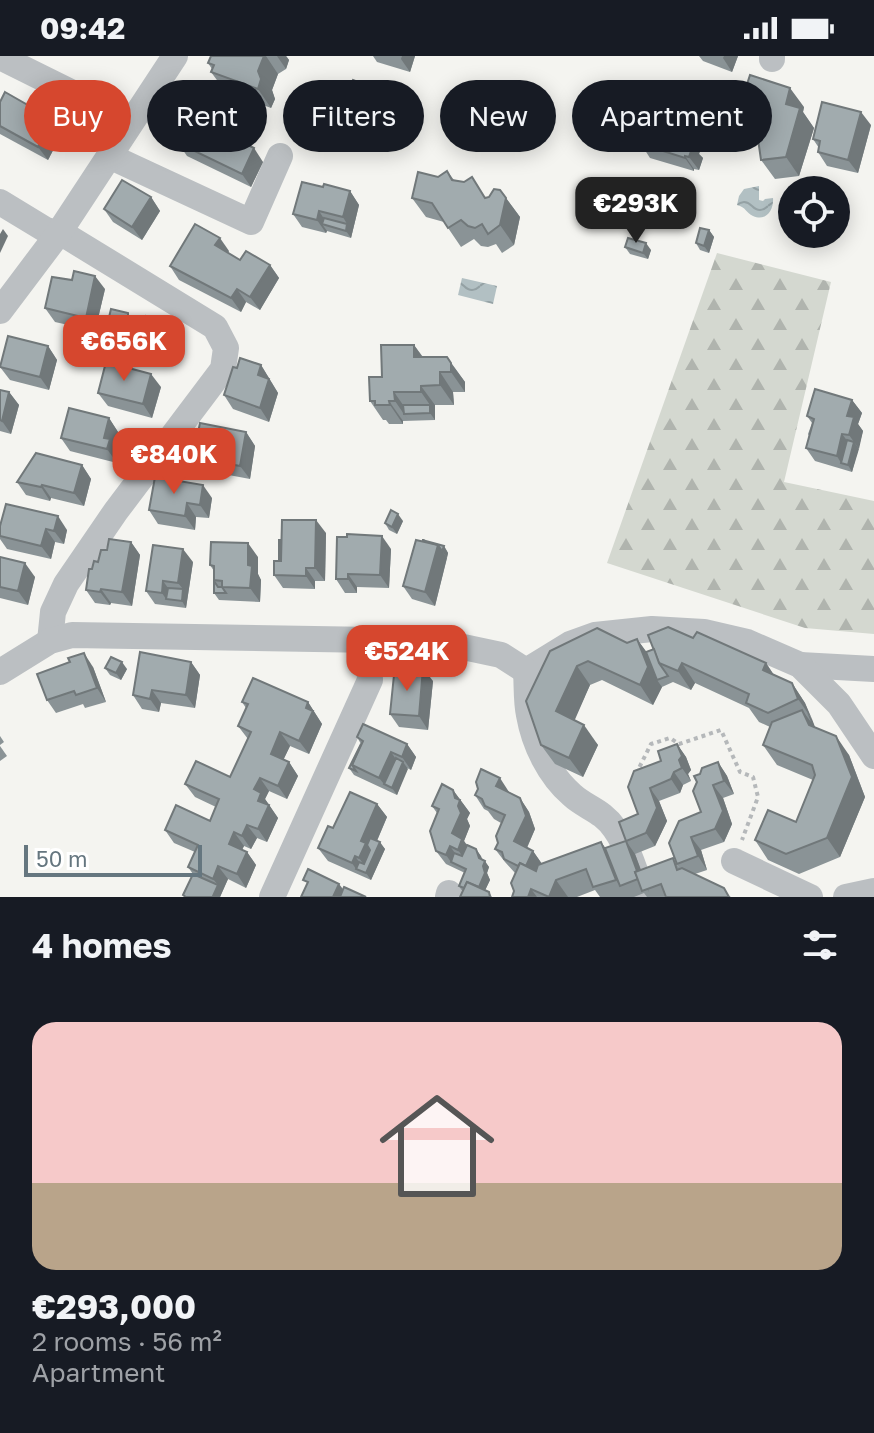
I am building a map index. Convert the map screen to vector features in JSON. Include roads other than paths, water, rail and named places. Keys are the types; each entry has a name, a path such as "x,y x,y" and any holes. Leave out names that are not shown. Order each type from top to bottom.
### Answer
{"street":[{"path":"131,122 175,56"},
{"path":"0,57 46,80"},
{"path":"0,311 58,234 112,152"},
{"path":"109,156 251,222 280,156"},
{"path":"0,202 46,230 68,237 215,327 226,348 223,369 116,511 66,584 53,612 50,641"},
{"path":"526,671 570,644 595,635 652,629 704,632 747,642 800,665 874,669"},
{"path":"0,672 50,641 72,635 435,641 501,655 526,671"},
{"path":"272,897 370,680 368,641"},
{"path":"800,665 839,704 874,756"},
{"path":"526,671 529,713 535,739 552,774 573,797 599,811 614,827 626,848 644,897"},
{"path":"734,861 810,897"},
{"path":"846,897 874,891"}],"water":[{"path":"759,186 759,200 773,198 771,210 762,217 753,216 737,205 744,189"},
{"path":"462,278 497,286 493,304 458,295"}]}
